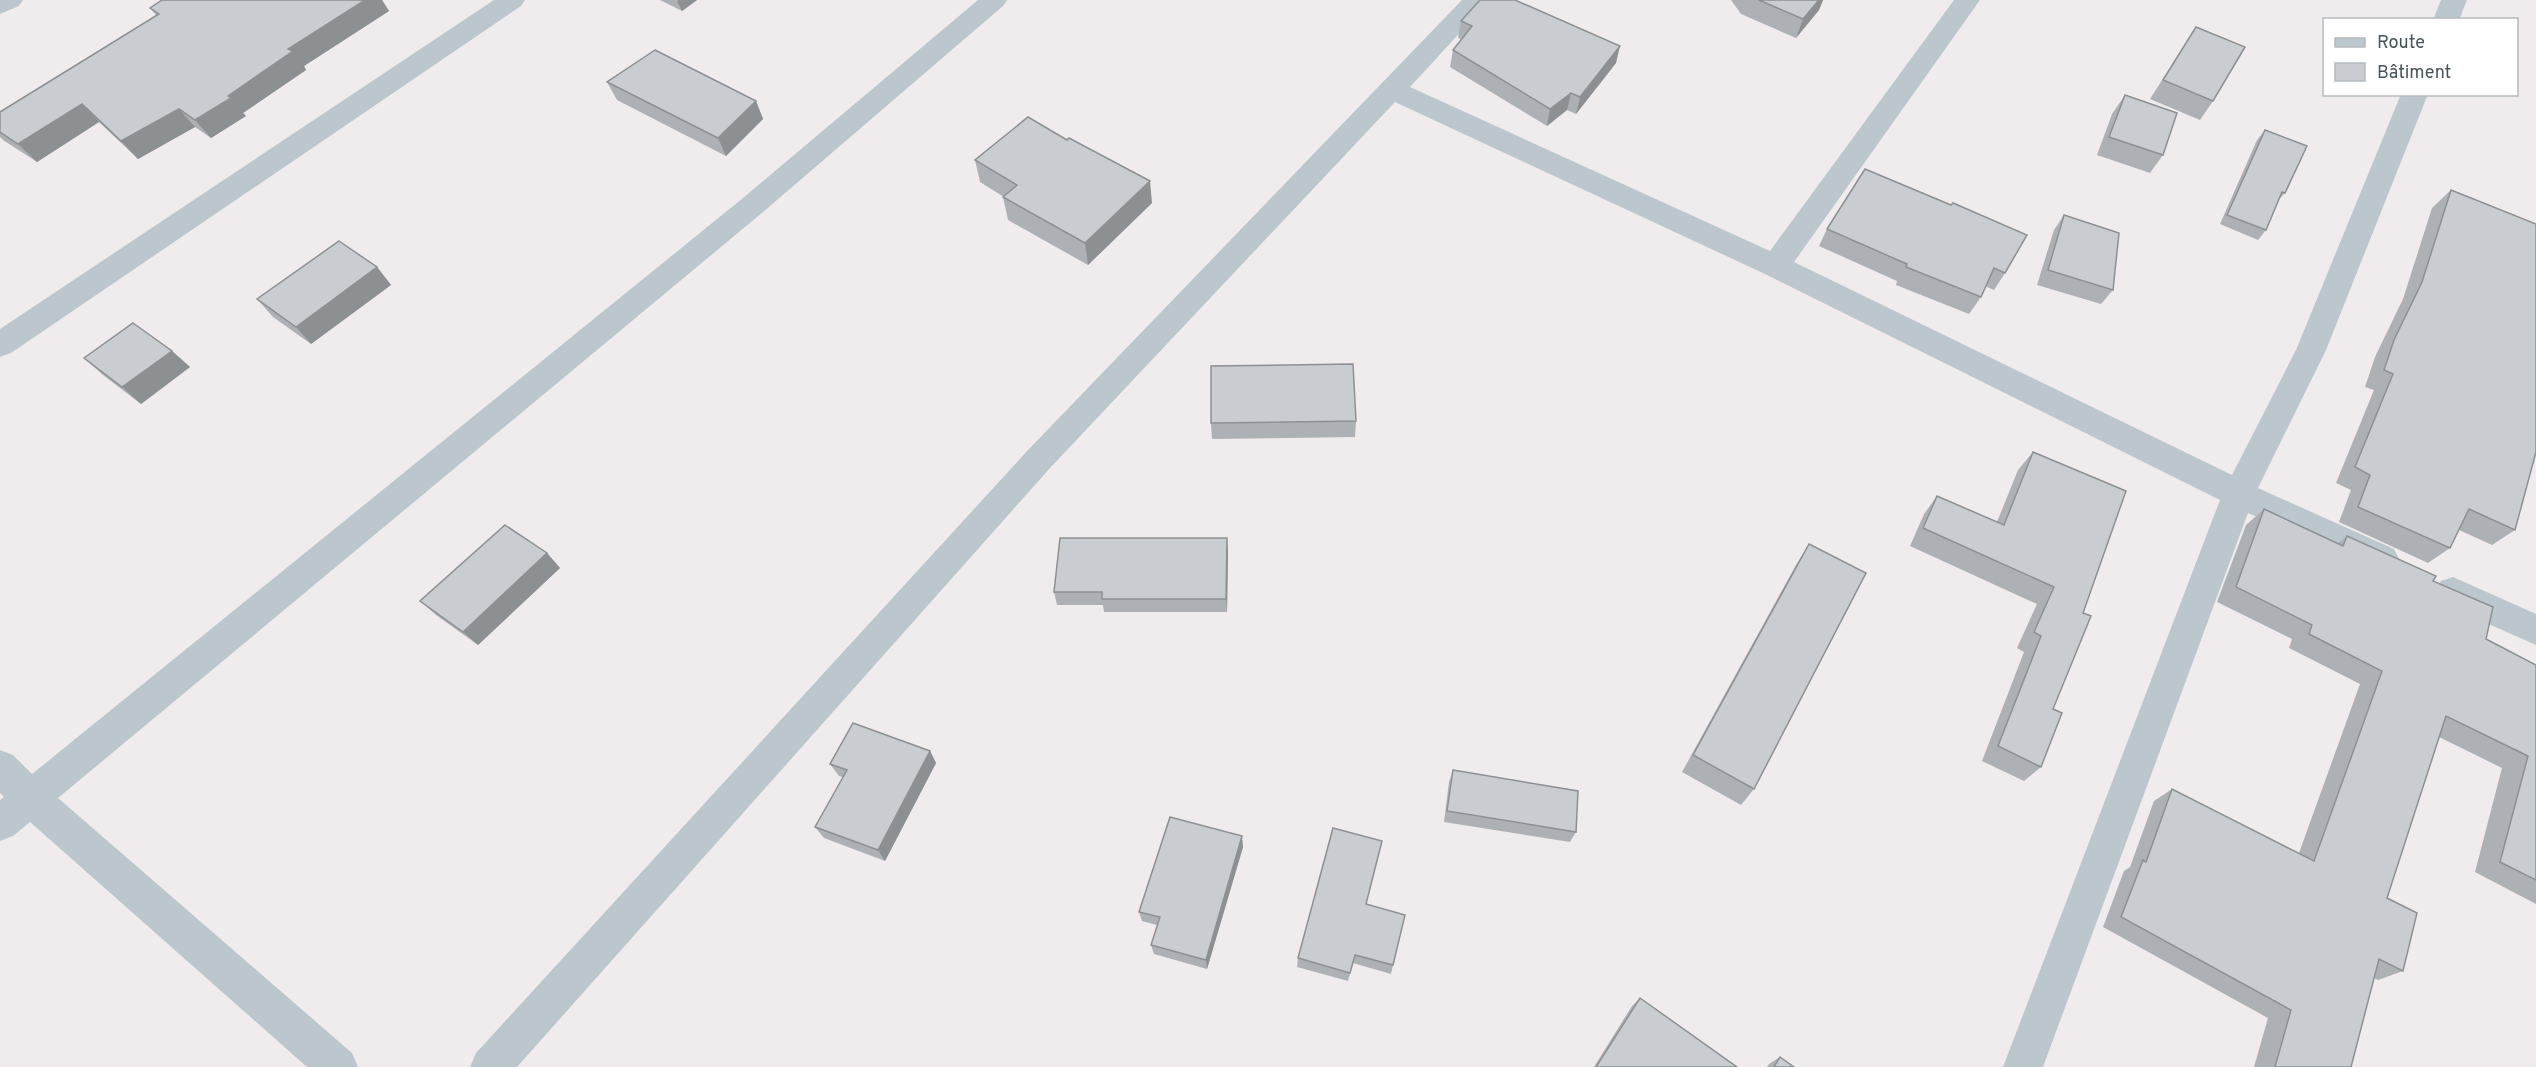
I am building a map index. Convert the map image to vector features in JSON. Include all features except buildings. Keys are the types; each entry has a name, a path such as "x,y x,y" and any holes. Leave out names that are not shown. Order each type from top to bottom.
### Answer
{"street":[{"path":"0,6 10,0"},
{"path":"0,345 512,0"},
{"path":"0,823 753,205 994,0"},
{"path":"490,1067 1040,458 1477,0"},
{"path":"1774,266 1967,0"},
{"path":"2447,18 2454,0"},
{"path":"1390,89 1774,266 2239,494 2536,630"},
{"path":"2023,1067 2239,494 2311,350 2414,96"},
{"path":"0,767 30,798 338,1067"}]}
